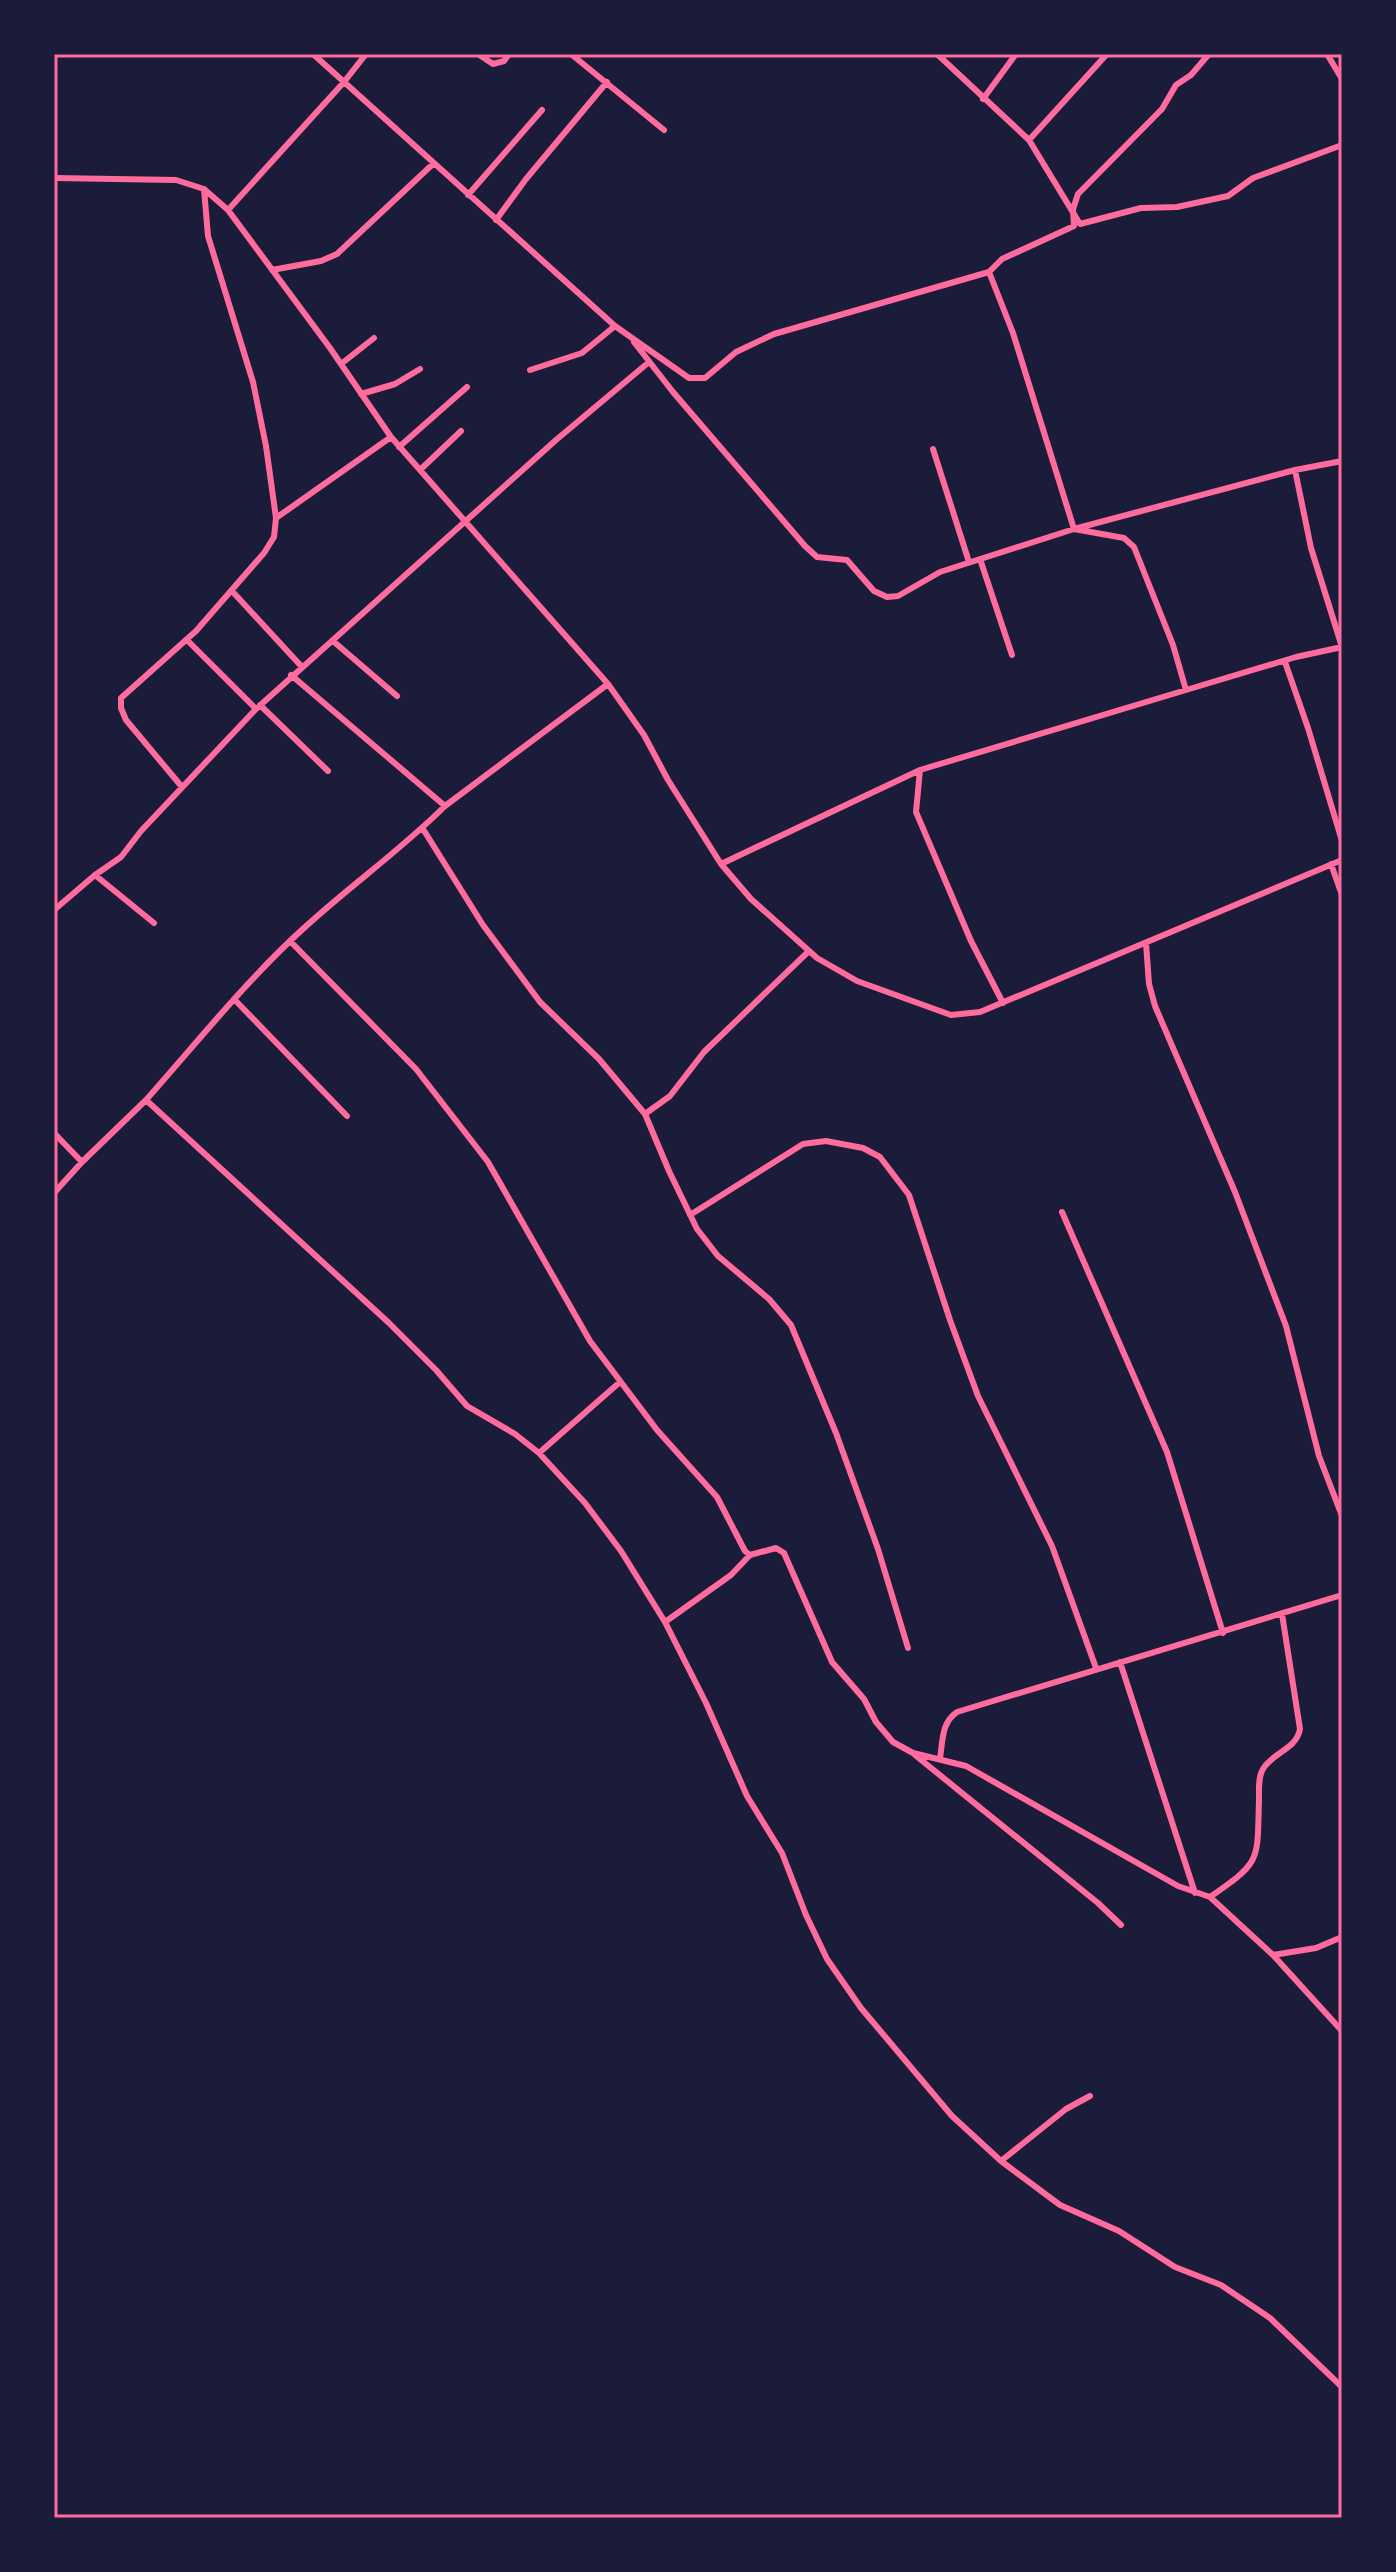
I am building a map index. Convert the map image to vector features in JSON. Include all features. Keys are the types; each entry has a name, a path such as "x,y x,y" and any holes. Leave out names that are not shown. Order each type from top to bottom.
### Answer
{"street":[{"path":"313,54 615,326 689,378 705,378 736,352 774,334 989,272 1002,259 1074,226 1073,209 1078,194 1162,109 1176,85 1191,75 1209,54"},
{"path":"228,210 366,54"},
{"path":"478,54 493,64 504,61 509,54"},
{"path":"571,54 664,130"},
{"path":"937,54 1029,140 1080,224 1141,208 1177,207 1228,196 1253,178 1342,145"},
{"path":"983,99 1016,54"},
{"path":"1029,140 1107,54"},
{"path":"1327,54 1342,79"},
{"path":"496,220 607,82"},
{"path":"468,195 542,110"},
{"path":"272,270 321,261 337,254 434,163"},
{"path":"54,178 190,182 204,189 228,210 399,447 608,684 644,735 668,780 721,864 751,899 817,958 857,981 951,1015 980,1012 1342,860"},
{"path":"182,787 126,720 121,698 187,640 232,591 274,537 276,518 253,382 208,236 204,189"},
{"path":"989,272 1013,333 1074,529"},
{"path":"530,370 582,353 615,326"},
{"path":"341,364 374,338"},
{"path":"632,339 805,546 817,557 847,560 874,591 887,597 898,596 940,572 1074,529 1295,470 1342,461"},
{"path":"54,910 121,857 182,787 291,675 649,362"},
{"path":"361,394 395,384 420,369"},
{"path":"399,447 467,387"},
{"path":"420,470 461,431"},
{"path":"276,518 391,437"},
{"path":"933,449 969,562"},
{"path":"721,864 920,770 1296,657 1342,647 1311,548 1295,470"},
{"path":"1074,529 1124,538 1134,547 1173,645 1186,690"},
{"path":"980,559 1012,655"},
{"path":"232,591 302,667"},
{"path":"187,640 328,771"},
{"path":"333,641 397,696"},
{"path":"1285,662 1342,841"},
{"path":"291,675 445,806"},
{"path":"54,1193 146,1100 234,999 290,941 423,829 445,806 608,684"},
{"path":"920,770 916,812 971,941 1003,1003"},
{"path":"423,829 483,925 540,1002 599,1059 645,1114 690,1215 718,1256 769,1299 791,1325 836,1433 878,1549 908,1648"},
{"path":"1331,864 1342,895"},
{"path":"95,875 154,923"},
{"path":"290,941 416,1069 488,1162 590,1341 657,1430 717,1497 750,1555"},
{"path":"1146,943 1149,984 1155,1006 1235,1192 1286,1326 1319,1456 1342,1516"},
{"path":"645,1114 670,1096 704,1052 809,951"},
{"path":"234,999 347,1116"},
{"path":"146,1100 389,1323 467,1406 515,1434 539,1453 585,1503 621,1551 665,1622 706,1703 747,1796 782,1853 827,1959 861,2008 952,2116 1001,2161 1060,2205 1119,2231 1175,2267 1221,2285 1270,2318 1342,2387"},
{"path":"54,1133 82,1162"},
{"path":"690,1215 803,1144 813,1141 850,1145 880,1157 909,1195 978,1396 1052,1546 1096,1668"},
{"path":"1062,1212 1167,1452 1223,1633"},
{"path":"539,1453 620,1382"},
{"path":"665,1622 731,1575 750,1555 776,1548 784,1553 832,1662 864,1699 876,1722 893,1742 913,1753 1121,1925"},
{"path":"940,1758 944,1729 949,1718 957,1712 1342,1595"},
{"path":"1210,1897 1242,1875 1253,1863 1258,1845 1262,1770 1298,1740 1300,1729 1282,1614"},
{"path":"1120,1662 1195,1893"},
{"path":"913,1753 966,1766 1195,1893 1210,1897 1273,1955 1342,2031"},
{"path":"1273,1955 1316,1948 1342,1937"},
{"path":"1001,2161 1066,2109 1090,2096"}]}
